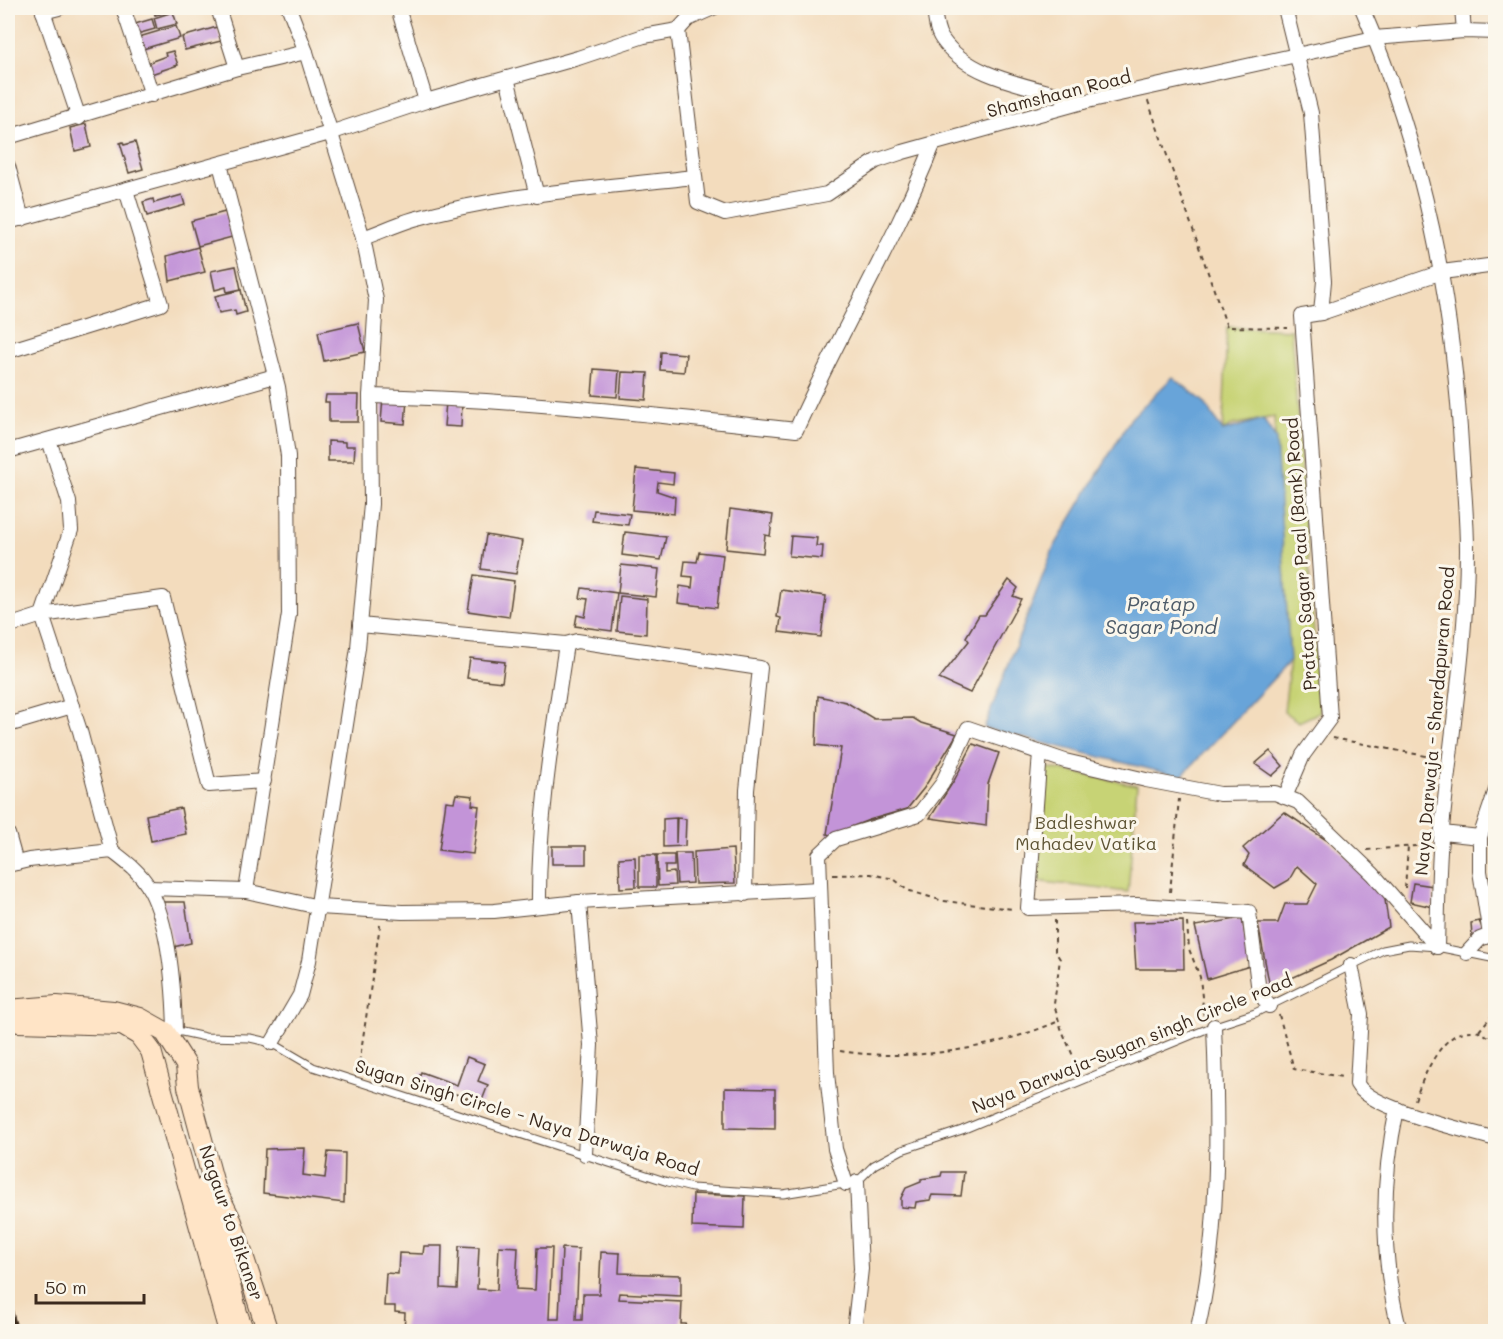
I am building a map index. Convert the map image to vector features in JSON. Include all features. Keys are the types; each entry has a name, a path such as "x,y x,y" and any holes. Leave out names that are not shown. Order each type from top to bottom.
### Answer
{"main road":[{"name":"Nagaur to Bikaner","path":"8,1012 85,1007 141,1018 167,1029 165,1032 186,1065 188,1087 215,1188 232,1222 268,1332"},
{"path":"8,1012 53,1011 113,1017 140,1023 160,1040 171,1056 175,1069 237,1313 244,1332"},
{"name":"Nagaur to Bikaner","path":"8,1022 73,1021 122,1025 139,1035 151,1051 229,1332"}],"street":[{"path":"59,8 43,10 79,118"},
{"path":"123,8 152,95"},
{"path":"218,8 237,68"},
{"path":"272,1043 300,995 319,907 360,625 371,504 370,396 376,300 363,238 306,52 289,8"},
{"path":"398,8 426,100"},
{"path":"8,222 330,133 426,100 645,36 712,8"},
{"path":"934,8 940,38 959,59 983,73 1046,89 1083,102"},
{"path":"1286,8 1311,113 1324,281 1321,313"},
{"name":"Naya Darwaja - Shardapuran Road","path":"1362,8 1407,124 1442,272 1460,417 1467,550 1462,653 1441,838 1437,947"},
{"path":"1372,32 1376,8"},
{"path":"1462,8 1464,31"},
{"path":"363,238 414,219 537,196 694,177 683,19"},
{"name":"Shamshaan Road","path":"694,177 698,202 725,213 827,194 876,160 1083,102 1144,91 1226,70 1299,56 1372,32 1496,32"},
{"path":"8,138 237,68 306,52"},
{"path":"507,78 537,196"},
{"path":"370,396 471,398 561,405 796,430 827,359 873,278 933,145"},
{"path":"220,164 275,376 288,456 289,614 246,891"},
{"path":"8,166 22,219"},
{"path":"8,351 161,304 126,190"},
{"path":"1303,328 1302,316 1321,313 1442,272 1496,265"},
{"name":"Pratap Sagar Paal (Bank) Road","path":"1285,797 1303,755 1330,718 1303,328"},
{"path":"8,451 275,376"},
{"path":"49,440 69,502 71,530 42,615 72,706 112,850 136,870 149,888 171,961 167,1029"},
{"path":"8,626 42,615 163,598 209,785 264,781"},
{"path":"360,625 566,644 577,641 760,668 747,790 745,894"},
{"path":"539,906 544,807 566,644"},
{"path":"8,725 72,706"},
{"path":"854,1332 861,1269 851,1183 835,1149 826,1048 819,855 836,839 919,814 942,784 968,728 1065,761 1220,794 1275,793 1298,802 1373,874 1437,947"},
{"path":"1040,753 1028,908 1137,905 1249,912 1259,992 1273,1005"},
{"path":"1467,953 1480,939 1492,934 1480,871 1480,837 1496,790"},
{"path":"8,834 12,864 112,850"},
{"path":"1441,838 1480,837"},
{"path":"149,888 246,891 319,907 382,911 494,911 579,902 819,890"},
{"path":"579,902 591,1045 585,1154"},
{"path":"1351,965 1361,1014 1357,1080 1362,1094 1403,1111 1496,1140"},
{"path":"1197,1332 1211,1228 1217,1112 1211,1027"},
{"path":"1398,1329 1384,1215 1387,1155 1403,1111"}],"lane":[{"name":"Naya Darwaja-Sugan singh Circle road","path":"851,1183 874,1165 902,1150 962,1130 1211,1027 1256,1013 1383,950 1409,945 1437,947 1496,959"},
{"path":"167,1029 205,1037 250,1038 272,1043"},
{"name":"Sugan Singh Circle - Naya Darwaja Road","path":"272,1043 298,1060 357,1081 692,1188 783,1194 851,1183"}],"path":[{"path":"1144,91 1227,327 1303,328"},
{"path":"1318,735 1449,760"},
{"path":"1169,907 1180,786"},
{"path":"1350,853 1408,846 1441,838"},
{"path":"1404,912 1408,846"},
{"path":"819,874 871,874 894,879 907,890 943,901 1017,910 1028,908"},
{"path":"1186,908 1189,949 1200,977 1205,1023 1211,1027"},
{"path":"1054,909 1056,951 1060,959 1054,1004 1083,1081"},
{"path":"357,1081 382,911"},
{"path":"1273,1005 1294,1069 1357,1080"},
{"path":"1478,1032 1496,1010"},
{"path":"826,1048 890,1056 952,1051 1027,1034 1059,1021"},
{"path":"1403,1111 1442,1046 1458,1034 1478,1032 1496,1041"},
{"path":"941,1332 953,1328 985,1332"}],"green space":[{"path":"1227,327 1291,330 1320,712 1299,722 1284,712 1290,660 1274,417 1232,425 1223,431"},
{"name":"Badleshwar Mahadev Vatika","path":"1045,767 1137,785 1128,892 1035,881"}],"water":[{"name":"Pratap Sagar Pond","path":"1173,377 1204,402 1223,431 1263,419 1276,439 1290,661 1181,777 984,728 1053,549 1131,418"}],"building":[{"path":"153,8 172,8 173,11 155,15"},
{"path":"173,12 177,24 157,29 154,18"},
{"path":"152,19 155,29 137,34 135,24"},
{"path":"176,26 180,38 143,49 139,37"},
{"path":"217,27 221,41 185,50 182,37"},
{"path":"173,51 178,65 151,74 147,63"},
{"path":"86,124 91,147 75,151 70,128"},
{"path":"123,142 124,145 135,142 143,169 129,173 120,143"},
{"path":"182,195 185,205 147,216 143,202 153,199 154,203"},
{"path":"225,212 232,237 198,246 191,221"},
{"path":"198,247 205,272 170,281 167,256"},
{"path":"236,266 241,289 227,292 226,287 215,290 211,271"},
{"path":"241,290 246,312 236,315 235,310 219,313 215,296"},
{"path":"358,323 365,352 324,361 318,332"},
{"path":"661,352 686,354 684,372 660,370"},
{"path":"594,369 619,371 617,397 592,395"},
{"path":"622,372 648,373 646,400 620,398"},
{"path":"326,395 359,395 358,422 329,422 329,402 325,402"},
{"path":"383,398 407,400 405,424 381,422"},
{"path":"446,402 462,403 461,427 444,426"},
{"path":"328,441 345,442 345,446 355,446 354,461 328,461"},
{"path":"636,469 674,473 673,484 658,482 657,491 675,497 674,514 632,510"},
{"path":"730,509 773,515 770,536 765,535 763,553 726,549"},
{"path":"594,510 630,514 628,525 592,521"},
{"path":"625,532 666,537 661,560 622,555"},
{"path":"486,535 522,541 516,574 481,569"},
{"path":"791,536 817,538 816,546 823,546 822,559 789,556"},
{"path":"699,552 723,555 717,608 678,603 680,586 692,588 693,577 683,576 685,561 697,562"},
{"path":"621,565 659,569 656,597 618,593"},
{"path":"474,575 514,581 509,617 468,611"},
{"path":"1009,580 1018,588 1013,596 1021,599 970,693 939,679 969,641 966,637 979,615 985,615"},
{"path":"582,588 617,593 612,631 575,626 577,615 585,617 588,599 580,598"},
{"path":"781,590 826,596 821,637 779,632 781,618 777,617"},
{"path":"620,596 647,599 646,634 617,631"},
{"path":"470,658 505,662 502,682 467,678"},
{"path":"818,696 846,702 874,719 913,718 921,723 957,734 924,788 907,809 830,835 827,834 841,748 816,745"},
{"path":"973,744 999,753 988,784 986,826 930,818 955,779"},
{"path":"1270,751 1283,766 1272,776 1255,764"},
{"path":"456,794 473,796 472,805 479,806 473,854 439,850 446,801 454,802"},
{"path":"181,808 186,834 151,841 146,815"},
{"path":"1284,812 1331,843 1384,893 1389,927 1331,960 1270,988 1258,923 1278,923 1285,904 1307,904 1317,884 1297,866 1289,880 1275,888 1244,865 1249,855 1243,848"},
{"path":"676,818 676,843 677,818 686,819 685,846 663,847 663,819"},
{"path":"552,846 586,846 586,864 552,864"},
{"path":"733,849 735,883 695,884 694,852"},
{"path":"675,853 691,853 692,883 677,884"},
{"path":"639,855 656,855 656,887 639,887"},
{"path":"657,855 674,855 674,866 665,866 665,873 674,872 675,885 658,886"},
{"path":"635,857 636,887 620,888 619,858"},
{"path":"1413,883 1433,886 1433,907 1410,902"},
{"path":"163,902 185,902 191,943 173,947"},
{"path":"1242,918 1250,966 1207,979 1195,926"},
{"path":"1183,921 1184,969 1136,969 1133,922"},
{"path":"1479,921 1484,932 1472,936 1471,923"},
{"path":"467,1057 485,1064 478,1081 488,1085 481,1103 450,1092 448,1098 416,1086 421,1072 457,1085"},
{"path":"725,1088 775,1089 775,1129 725,1128"},
{"path":"305,1148 303,1175 325,1178 328,1152 345,1153 344,1203 263,1193 265,1149"},
{"path":"942,1172 964,1172 961,1196 932,1195 930,1200 916,1202 915,1208 901,1207 901,1198 906,1188 921,1182 921,1179 941,1176"},
{"path":"693,1194 745,1196 744,1229 692,1227"},
{"path":"424,1246 442,1246 441,1288 457,1289 459,1246 479,1247 477,1289 497,1290 499,1246 518,1247 516,1289 535,1290 537,1248 552,1248 549,1319 559,1319 562,1248 579,1249 576,1320 582,1320 583,1294 599,1294 601,1252 620,1253 619,1273 681,1275 681,1296 619,1293 618,1299 682,1302 681,1324 686,1324 685,1332 404,1332 405,1313 395,1312 395,1306 384,1306 386,1273 398,1274 399,1253 423,1254"}],"railway":[{"path":"8,1304 15,1332"}]}
